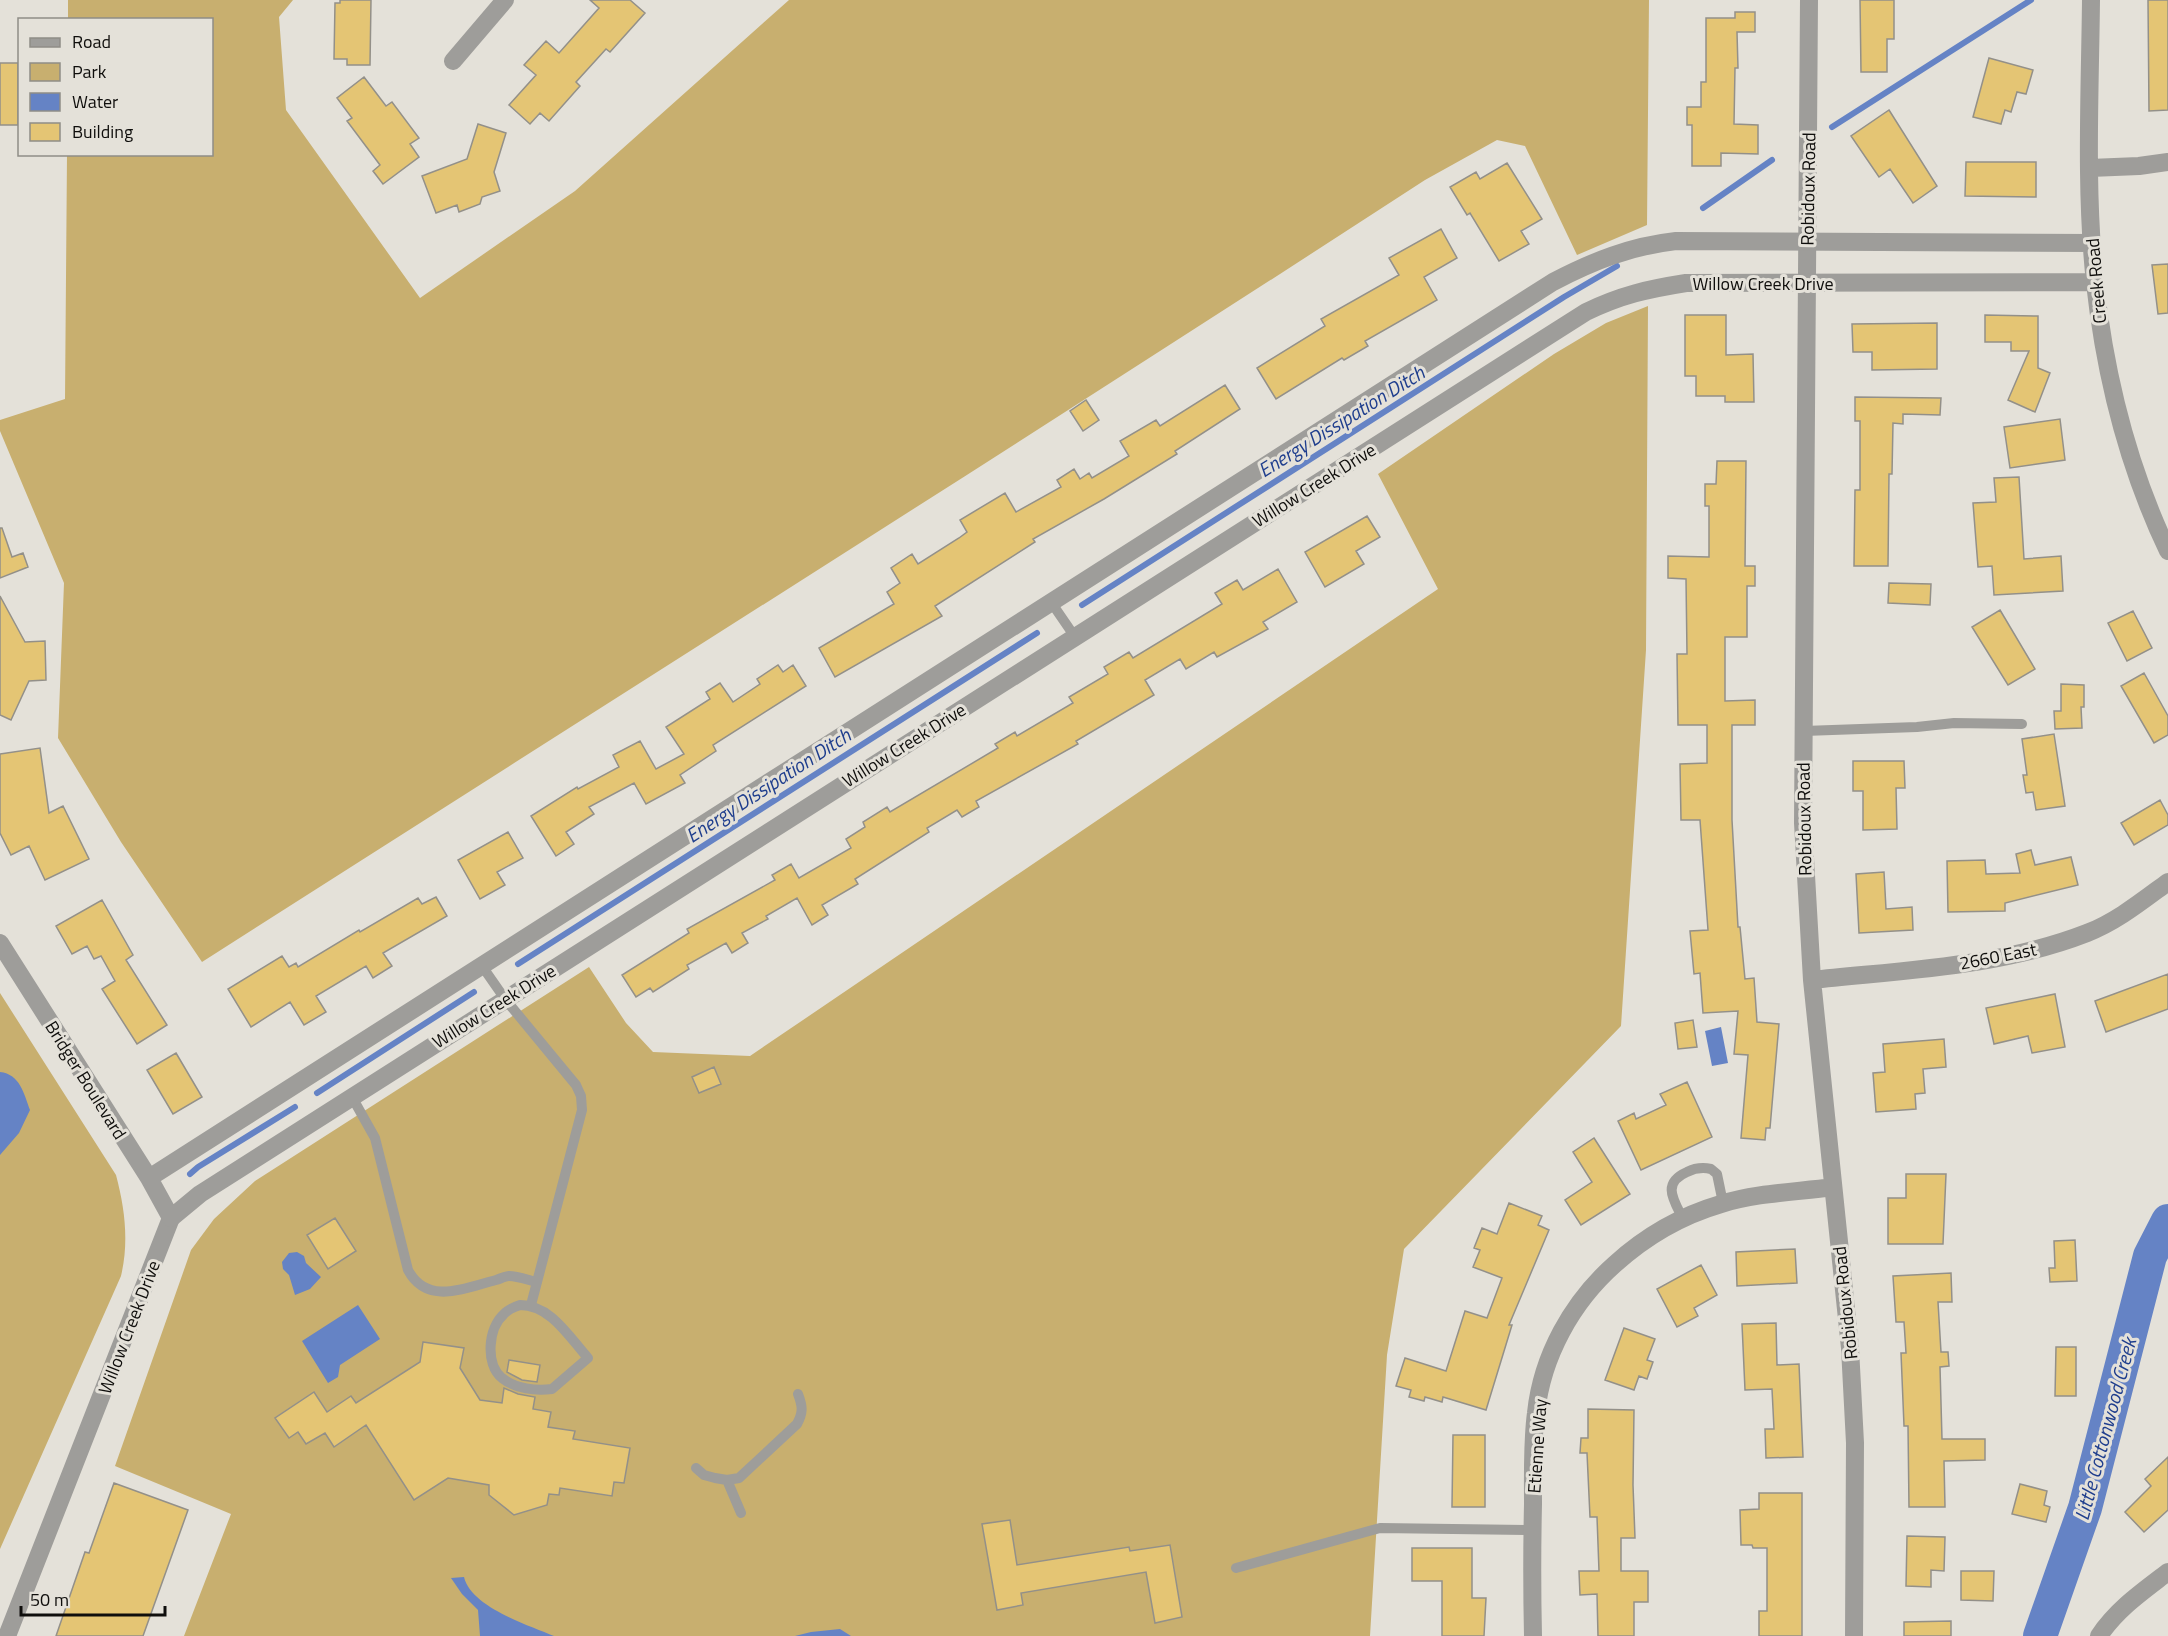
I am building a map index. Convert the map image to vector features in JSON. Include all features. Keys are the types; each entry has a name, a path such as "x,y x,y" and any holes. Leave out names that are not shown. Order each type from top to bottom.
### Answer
{"street":[{"path":"453,61 505,0"},
{"name":"Robidoux Road","path":"1809,0 1803,823 1812,980 1850,1348 1855,1443 1854,1636"},
{"name":"Creek Road","path":"2091,0 2092,243 2102,334 2120,419 2133,464 2168,551"},
{"path":"2090,168 2168,162"},
{"path":"148,1178 1553,282 1590,263 1626,249 1676,241 2092,243"},
{"name":"Willow Creek Drive","path":"7,1636 171,1218 200,1194 1586,312 1614,298 1648,289 1686,283 2095,282"},
{"name":"2660 East","path":"1812,980 2002,957 2049,946 2088,933 2118,917 2168,882"},
{"name":"Bridger Boulevard","path":"0,944 171,1218"},
{"name":"Etienne Way","path":"1533,1636 1533,1454 1536,1411 1545,1370 1562,1328 1585,1294 1607,1271 1636,1245 1682,1217 1723,1203 1833,1187"},
{"path":"2099,1636 2107,1623 2124,1606 2168,1572"}],"lane":[{"path":"1051,602 1075,637"},
{"path":"1804,731 1917,727 1954,723 2022,724"},
{"path":"482,966 505,999 576,1085 581,1096 582,1110 531,1305"},
{"path":"352,1097 375,1138 412,1279 430,1291 441,1292 509,1276 537,1282"},
{"path":"1682,1217 1673,1199 1673,1182 1677,1176 1695,1168 1711,1169 1716,1174 1723,1203"},
{"path":"520,1305 531,1305 549,1314 588,1358 552,1389 530,1389 509,1383 494,1367 490,1355 496,1324 502,1315 520,1305"},
{"path":"696,1468 705,1475 727,1480 739,1478 797,1424 802,1415 803,1406 798,1394"},
{"path":"727,1480 741,1513"},
{"path":"1236,1568 1380,1528 1532,1530"}],"green space":[{"path":"68,0 293,0 279,17 286,110 420,298 575,191 789,0 1649,0 1647,225 1577,255 1525,146 1497,140 1425,180 967,475 202,962 121,842 58,738 64,583 0,431 0,420 65,399 67,156 213,156 213,18 68,18"},
{"path":"1648,306 1646,650 1621,1026 1404,1249 1387,1355 1370,1636 184,1636 231,1514 115,1466 191,1250 214,1219 255,1181 589,967 626,1023 653,1052 750,1056 1438,589 1378,474 1554,354 1606,323"},
{"path":"0,993 116,1175 124,1213 125,1251 121,1276 0,1549"}],"water":[{"path":"1721,1027 1728,1063 1712,1066 1705,1031"},
{"path":"0,1072 17,1081 30,1110 19,1133 0,1155"},
{"path":"297,1252 304,1256 306,1263 321,1277 310,1289 295,1295 282,1262 289,1253"},
{"path":"358,1305 380,1339 340,1365 338,1377 328,1383 302,1341"},
{"path":"464,1577 469,1588 489,1606 502,1614 554,1636 480,1636 478,1610 462,1594 451,1578"},
{"path":"840,1629 851,1636 795,1636 811,1632"}],"building":[{"path":"340,0 371,0 370,65 347,65 347,59 334,59 335,3 340,3"},
{"path":"590,0 630,0 645,13 610,52 606,49 576,82 580,86 549,121 540,113 530,124 509,105 536,75 524,65 546,41 559,53 599,8"},
{"path":"1860,0 1894,0 1894,39 1887,39 1887,72 1861,72"},
{"path":"2148,0 2168,0 2168,110 2149,111"},
{"path":"1735,12 1755,12 1755,32 1737,32 1738,68 1735,68 1734,124 1758,125 1758,154 1721,153 1721,166 1692,166 1692,125 1687,125 1687,107 1701,107 1701,82 1706,82 1706,18 1735,18"},
{"path":"1989,58 2033,70 2026,94 2017,92 2011,112 2005,110 2001,124 1973,117"},
{"path":"0,63 18,63 18,125 0,125"},
{"path":"364,77 386,106 392,102 419,138 410,144 419,157 383,184 373,171 380,165 347,121 352,118 337,98"},
{"path":"1889,110 1937,186 1913,203 1890,169 1879,177 1851,136"},
{"path":"478,124 506,133 494,172 500,191 482,197 480,204 459,212 457,205 436,213 422,176 467,159"},
{"path":"1966,162 2036,162 2036,197 1965,196"},
{"path":"1507,163 1542,219 1521,231 1529,244 1499,261 1470,213 1467,215 1450,187 1476,172 1480,179"},
{"path":"1441,229 1457,258 1424,277 1437,300 1365,341 1368,346 1344,360 1342,358 1276,399 1257,368 1325,326 1321,319 1399,275 1389,258"},
{"path":"2168,264 2168,313 2158,314 2152,265"},
{"path":"1685,315 1726,315 1726,355 1753,354 1754,402 1725,402 1725,396 1696,396 1696,376 1685,376"},
{"path":"1985,315 2038,316 2038,368 2050,373 2035,412 2008,400 2029,351 2011,351 2011,342 1985,342"},
{"path":"1937,323 1937,369 1872,370 1872,352 1853,352 1852,324"},
{"path":"1225,385 1240,409 1175,451 1177,454 1033,539 1035,542 935,606 942,616 835,677 819,648 894,604 887,592 900,583 891,568 912,554 918,564 959,538 967,532 960,520 1005,493 1016,512 1061,487 1057,480 1074,469 1080,479 1089,473 1092,478 1129,456 1120,441 1156,420 1160,426"},
{"path":"1855,397 1941,398 1940,415 1903,414 1903,424 1893,423 1892,474 1889,474 1888,566 1854,566 1855,490 1860,490 1860,421 1855,421"},
{"path":"1086,400 1099,420 1083,431 1070,411"},
{"path":"2060,419 2065,460 2010,468 2004,427"},
{"path":"1717,461 1746,461 1745,566 1755,566 1755,586 1747,586 1747,637 1725,637 1725,701 1755,700 1755,725 1732,725 1732,820 1738,927 1740,927 1745,979 1754,978 1757,1022 1779,1024 1770,1128 1766,1128 1765,1140 1741,1138 1748,1055 1734,1054 1738,1011 1703,1013 1700,973 1694,974 1690,931 1708,930 1700,820 1681,820 1680,764 1707,763 1707,725 1678,725 1677,654 1687,654 1686,579 1668,578 1668,556 1709,557 1709,506 1705,506 1705,484 1716,484"},
{"path":"2019,477 2024,559 2061,556 2063,591 1994,595 1992,566 1978,567 1973,503 1996,502 1994,478"},
{"path":"1367,516 1380,537 1356,551 1364,564 1325,587 1305,552"},
{"path":"0,528 2,528 12,557 23,553 28,567 0,578"},
{"path":"1278,569 1297,602 1263,622 1268,629 1217,657 1214,652 1186,669 1180,659 1145,680 1154,695 1076,741 1078,744 976,801 979,807 962,817 957,810 927,828 929,832 855,879 858,884 822,905 828,915 812,925 797,898 766,916 768,919 742,933 748,943 732,953 726,943 687,965 689,969 653,992 650,988 636,997 622,975 689,933 687,929 775,880 772,875 791,864 799,878 851,848 846,839 865,827 863,822 887,807 890,812 998,748 995,744 1015,732 1017,736 1073,703 1069,697 1108,674 1104,667 1129,652 1133,658 1222,604 1215,593 1237,580 1243,590"},
{"path":"1889,583 1931,584 1930,605 1888,603"},
{"path":"0,596 25,642 45,641 46,680 29,681 11,720 0,715"},
{"path":"2000,610 2035,669 2008,685 1972,627"},
{"path":"2133,611 2152,648 2127,661 2108,623"},
{"path":"778,665 783,672 793,665 806,686 713,745 716,751 680,775 685,783 646,804 634,783 589,807 594,814 566,832 574,844 556,856 531,816 577,787 578,789 619,767 613,755 640,741 656,769 684,754 666,727 710,699 706,692 720,683 733,702 760,684 757,679"},
{"path":"2144,673 2168,716 2168,735 2154,743 2121,686"},
{"path":"2061,684 2084,685 2084,707 2081,707 2082,728 2055,729 2054,711 2061,711"},
{"path":"2054,734 2065,806 2036,810 2033,792 2026,793 2023,775 2027,775 2022,739"},
{"path":"40,748 49,813 63,806 89,859 45,880 29,846 11,855 0,833 0,754"},
{"path":"1853,761 1904,761 1905,788 1896,788 1897,829 1863,830 1863,791 1853,791"},
{"path":"2160,800 2168,815 2168,825 2134,845 2121,823"},
{"path":"508,832 523,858 497,872 505,885 480,899 458,860"},
{"path":"2031,850 2035,865 2071,857 2078,885 2005,903 2005,911 1948,912 1947,861 1985,860 1986,874 2020,873 2016,854"},
{"path":"1884,872 1886,909 1912,907 1913,930 1859,933 1856,874"},
{"path":"436,897 447,916 383,953 392,966 373,978 366,966 316,996 326,1012 304,1025 290,1002 251,1027 228,989 282,956 289,967 296,963 298,967 418,898 422,904"},
{"path":"102,900 133,955 126,960 167,1025 137,1044 102,989 115,981 101,956 94,959 87,946 72,954 56,926"},
{"path":"2168,974 2168,1009 2106,1032 2095,1001"},
{"path":"2055,994 2065,1047 2032,1053 2028,1036 1994,1044 1986,1008"},
{"path":"1693,1020 1697,1047 1678,1049 1675,1023"},
{"path":"1944,1039 1946,1067 1923,1069 1925,1093 1915,1094 1916,1109 1876,1112 1873,1073 1885,1072 1883,1044"},
{"path":"176,1053 202,1097 173,1114 147,1070"},
{"path":"714,1067 721,1084 699,1093 692,1077"},
{"path":"1687,1082 1712,1137 1641,1170 1618,1121 1634,1113 1636,1119 1666,1105 1660,1094"},
{"path":"1594,1138 1630,1194 1581,1225 1565,1200 1592,1182 1573,1152"},
{"path":"1906,1174 1946,1174 1943,1244 1888,1244 1888,1198 1906,1198"},
{"path":"1509,1203 1542,1216 1538,1225 1549,1230 1509,1325 1512,1325 1486,1410 1443,1397 1442,1402 1425,1397 1424,1401 1409,1397 1411,1390 1396,1386 1405,1358 1446,1371 1465,1311 1487,1318 1502,1278 1473,1267 1480,1250 1474,1248 1482,1228 1497,1234"},
{"path":"335,1218 356,1251 328,1269 307,1235"},
{"path":"2075,1240 2077,1281 2050,1282 2049,1268 2055,1268 2054,1241"},
{"path":"1795,1249 1797,1283 1737,1286 1736,1252"},
{"path":"1701,1265 1717,1295 1694,1308 1698,1316 1677,1327 1657,1289"},
{"path":"1951,1273 1952,1302 1938,1302 1941,1352 1948,1352 1949,1366 1940,1367 1942,1439 1985,1439 1985,1460 1944,1461 1945,1507 1909,1507 1908,1426 1904,1426 1901,1353 1906,1353 1904,1322 1896,1322 1893,1276"},
{"path":"1776,1323 1777,1365 1799,1364 1803,1457 1766,1458 1765,1429 1774,1429 1772,1389 1745,1390 1742,1324"},
{"path":"1624,1328 1655,1339 1647,1360 1653,1362 1647,1379 1639,1376 1634,1390 1605,1380"},
{"path":"423,1342 464,1348 460,1368 480,1400 502,1403 504,1388 518,1394 535,1397 533,1409 551,1412 548,1427 575,1431 573,1439 630,1448 624,1483 614,1482 612,1496 560,1488 559,1495 549,1494 547,1505 514,1515 489,1495 489,1485 448,1478 414,1500 366,1425 334,1447 325,1433 306,1444 298,1432 289,1438 275,1418 314,1392 327,1412 351,1396 356,1403 420,1362"},
{"path":"2056,1347 2076,1347 2076,1396 2055,1396"},
{"path":"509,1360 540,1365 537,1382 522,1380 507,1372"},
{"path":"1588,1409 1634,1410 1635,1538 1621,1538 1621,1571 1648,1571 1648,1602 1634,1602 1634,1636 1598,1636 1597,1594 1580,1595 1579,1571 1599,1571 1597,1517 1590,1517 1587,1453 1580,1453 1581,1438 1588,1438"},
{"path":"1453,1435 1485,1435 1485,1507 1452,1507"},
{"path":"2168,1457 2168,1510 2144,1532 2125,1512 2151,1486 2145,1479"},
{"path":"114,1483 188,1510 143,1636 56,1636 85,1552 89,1553"},
{"path":"2020,1484 2047,1491 2044,1505 2050,1507 2046,1522 2012,1514"},
{"path":"1759,1493 1802,1493 1802,1636 1759,1636 1759,1611 1767,1611 1767,1548 1741,1545 1740,1510 1759,1509"},
{"path":"1010,1520 1017,1565 1129,1547 1130,1551 1170,1545 1182,1617 1155,1623 1146,1572 1021,1593 1023,1605 997,1610 982,1524"},
{"path":"1907,1536 1945,1537 1944,1571 1931,1570 1931,1587 1906,1586"},
{"path":"1412,1548 1472,1548 1472,1598 1486,1598 1484,1636 1442,1636 1442,1581 1412,1581"},
{"path":"1961,1571 1994,1571 1993,1601 1961,1600"},
{"path":"1951,1621 1951,1636 1904,1636 1904,1622"}],"waterway":[{"name":"Energy Dissipation Ditch","path":"1832,127 2031,0"},
{"name":"Energy Dissipation Ditch","path":"1703,208 1772,160"},
{"name":"Energy Dissipation Ditch","path":"1082,605 1564,297 1617,266"},
{"name":"Energy Dissipation Ditch","path":"518,964 1037,633"},
{"name":"Energy Dissipation Ditch","path":"317,1093 474,992"},
{"name":"Energy Dissipation Ditch","path":"190,1174 295,1107"},
{"name":"Little Cottonwood Creek","path":"2040,1636 2085,1508 2150,1256 2168,1221"}]}
